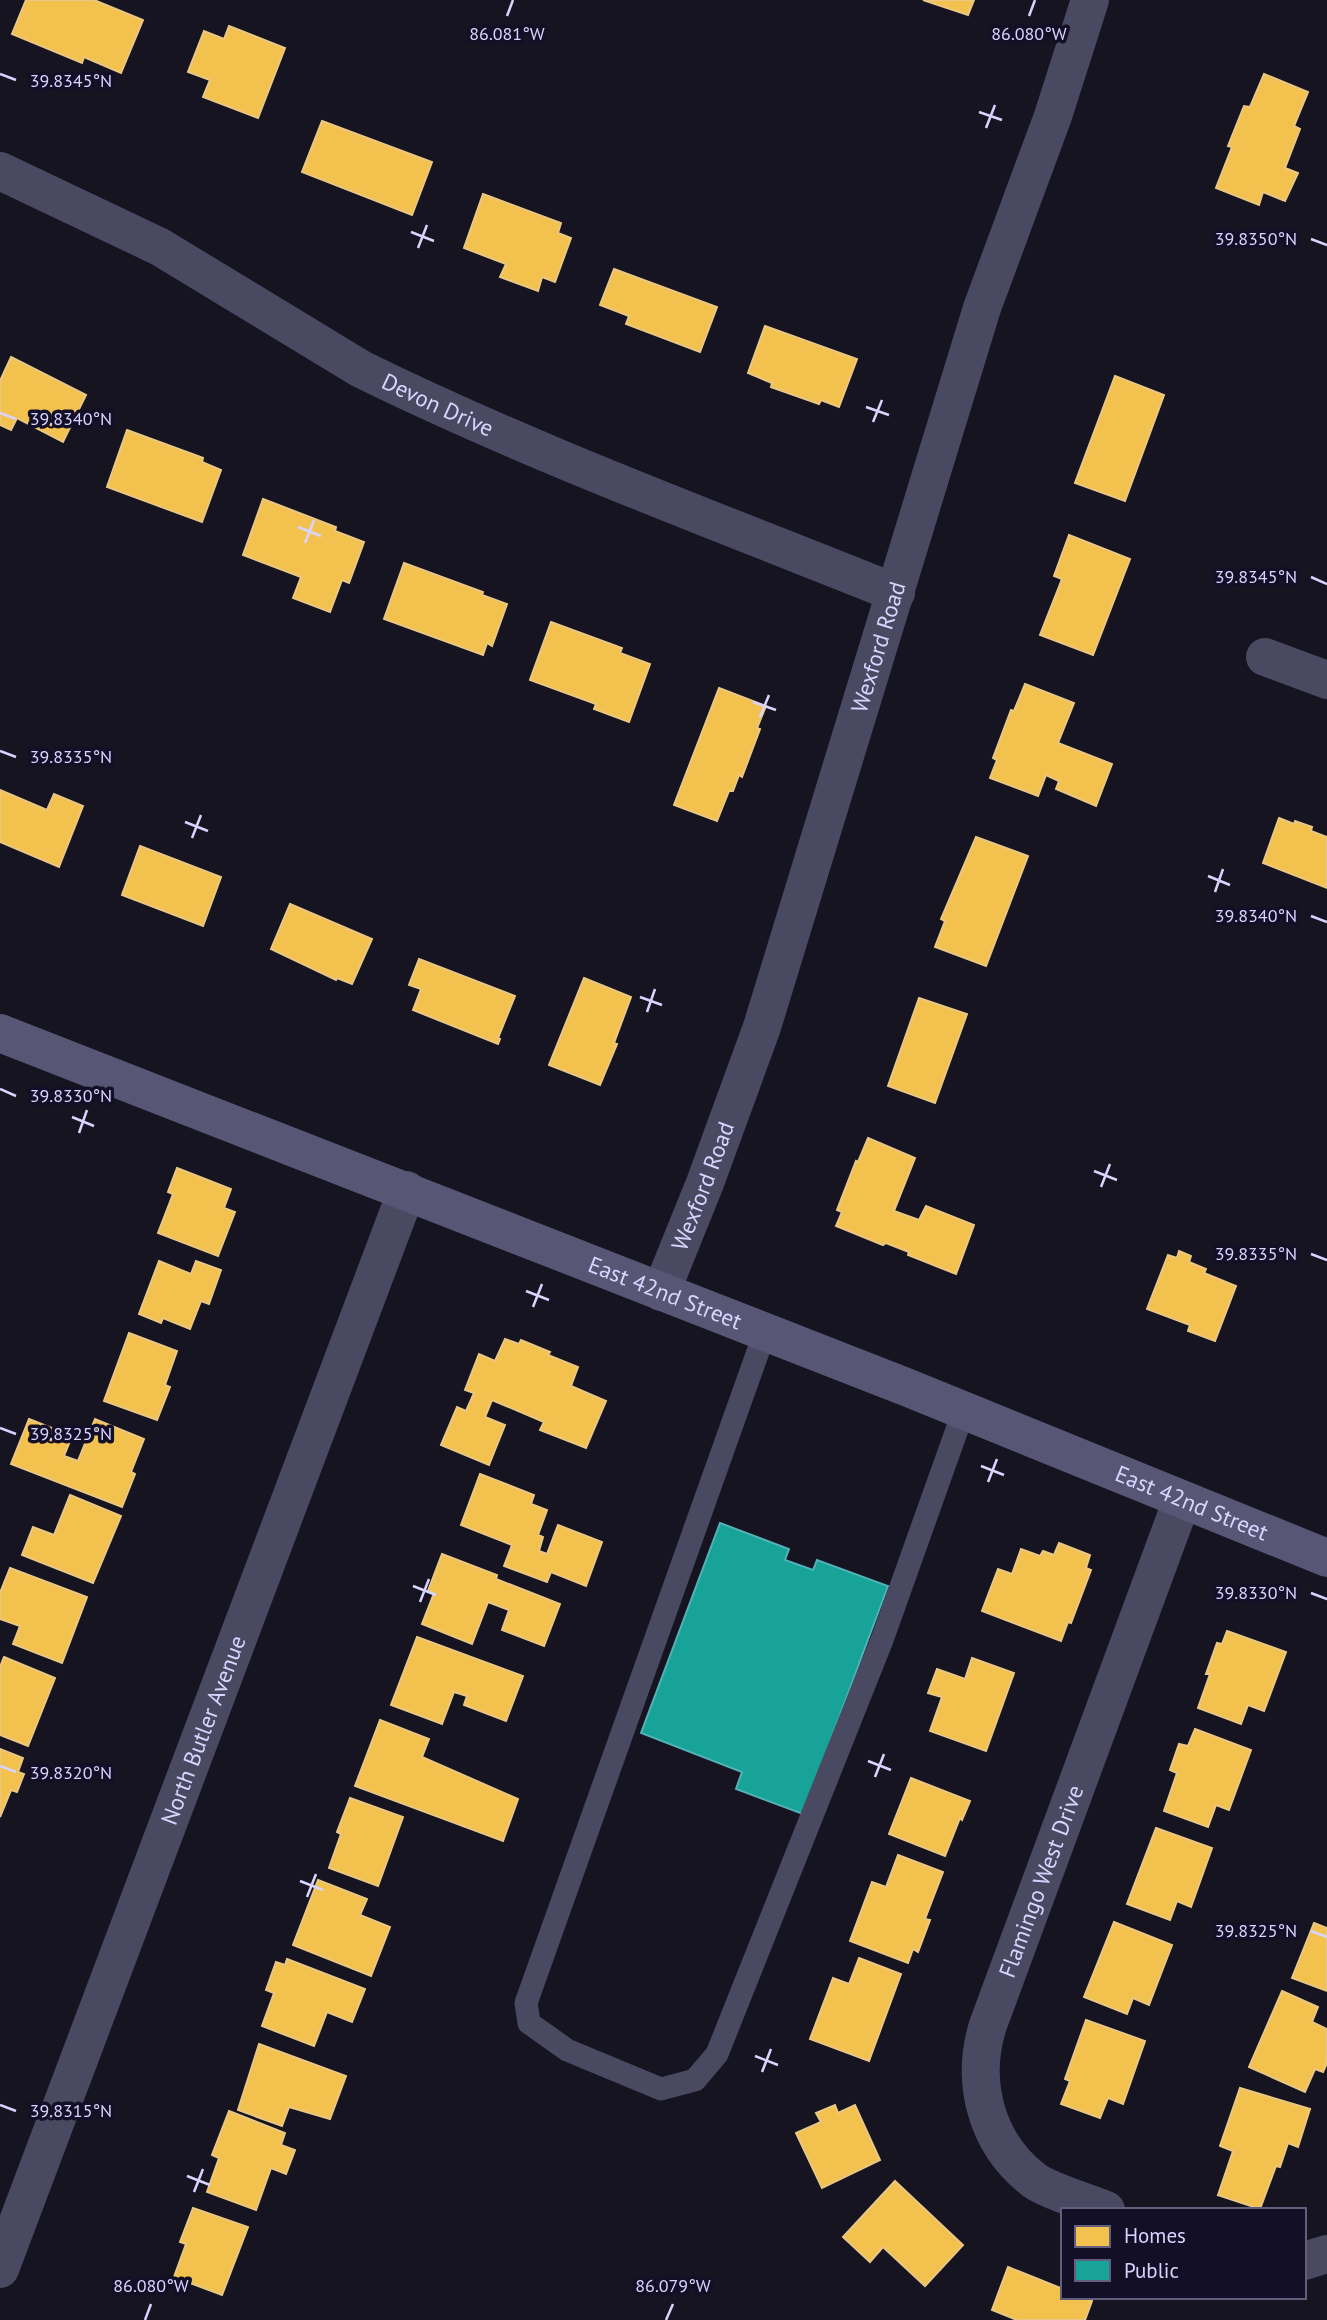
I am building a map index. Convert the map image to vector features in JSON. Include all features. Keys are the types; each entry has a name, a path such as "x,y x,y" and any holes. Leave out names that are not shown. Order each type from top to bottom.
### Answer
{"street":[{"name":"Wexford Road","path":"661,1292 705,1183 762,1027 982,308 1053,116 1090,0"},
{"name":"Devon Drive","path":"0,171 160,247 339,356 393,385 475,423 896,593"},
{"path":"1265,656 1327,680"},
{"name":"East 42nd Street","path":"0,1033 964,1410 1327,1558"},
{"name":"North Butler Avenue","path":"0,2269 407,1190"},
{"name":"Flamingo West Drive","path":"1101,2208 1037,2183 1001,2144 985,2112 979,2077 980,2059 988,2025 1182,1500"}],"lane":[{"path":"765,1332 526,2003 529,2023 567,2050 661,2089 695,2080 717,2054 882,1640 964,1410"}],"building: Homes":[{"path":"26,0 94,0 143,20 121,73 84,57 82,63 12,34"},
{"path":"923,0 974,0 968,15"},
{"path":"229,26 285,48 258,118 203,97 210,80 188,72 204,31 224,39"},
{"path":"1264,74 1308,92 1294,126 1300,129 1285,168 1298,173 1285,201 1263,192 1259,205 1216,188 1232,147 1228,146 1244,106 1250,107"},
{"path":"322,121 432,162 412,215 302,172"},
{"path":"483,194 561,223 558,233 571,238 555,282 542,277 538,291 500,277 506,264 464,248"},
{"path":"614,269 717,307 700,352 626,324 629,316 600,305"},
{"path":"765,326 857,359 839,407 821,400 819,404 771,387 772,383 748,373"},
{"path":"11,357 86,395 63,442 17,418 11,430 0,425 0,381"},
{"path":"1115,376 1164,395 1125,501 1075,483"},
{"path":"127,430 203,458 202,462 221,470 202,522 107,487"},
{"path":"263,499 336,527 335,531 364,542 349,583 342,580 330,612 293,598 301,577 243,555"},
{"path":"1069,535 1130,559 1093,655 1040,635 1062,579 1054,576"},
{"path":"404,563 483,592 482,595 507,604 492,646 487,643 483,655 384,619"},
{"path":"551,622 622,648 620,653 650,664 629,722 594,709 596,704 530,680"},
{"path":"1025,684 1074,703 1058,743 1112,764 1096,806 1056,789 1059,781 1046,775 1038,796 990,778 997,760 993,758 1011,710 1014,711"},
{"path":"719,688 766,706 742,777 739,775 733,791 729,791 717,821 674,805"},
{"path":"0,790 47,810 54,794 83,806 59,867 0,842"},
{"path":"1279,818 1312,827 1311,831 1327,837 1327,888 1263,863"},
{"path":"976,837 1028,856 986,966 935,947 945,921 941,919"},
{"path":"140,846 221,877 203,926 122,895"},
{"path":"290,904 372,939 352,984 337,978 336,980 271,949"},
{"path":"419,959 515,996 498,1044 413,1010 421,989 409,985"},
{"path":"584,978 631,997 614,1043 617,1044 600,1085 549,1065"},
{"path":"919,998 967,1014 935,1103 888,1086"},
{"path":"868,1138 915,1158 894,1211 919,1220 926,1206 974,1225 956,1274 908,1255 909,1252 886,1243 883,1245 836,1226 842,1212 837,1210"},
{"path":"177,1168 231,1189 224,1208 235,1212 218,1256 158,1233 173,1194 168,1192"},
{"path":"1179,1251 1191,1256 1189,1262 1206,1269 1204,1273 1236,1286 1215,1341 1188,1331 1190,1325 1147,1309 1168,1255 1177,1258"},
{"path":"159,1261 191,1274 196,1261 221,1270 209,1304 201,1301 190,1329 163,1318 161,1323 139,1314"},
{"path":"129,1333 177,1351 165,1385 170,1387 157,1420 104,1401"},
{"path":"505,1339 519,1344 521,1340 578,1367 571,1386 606,1401 586,1448 540,1430 544,1422 492,1400 485,1417 505,1425 489,1465 441,1445 457,1407 466,1411 474,1393 465,1390 479,1354 495,1361"},
{"path":"29,1419 72,1436 64,1456 78,1461 95,1419 144,1439 131,1472 135,1474 122,1507 11,1464"},
{"path":"480,1474 534,1495 531,1504 547,1510 538,1535 543,1537 539,1551 547,1554 558,1525 602,1542 586,1586 551,1572 547,1582 504,1566 512,1545 461,1525"},
{"path":"70,1495 121,1516 93,1583 22,1555 33,1527 54,1535"},
{"path":"1059,1543 1090,1555 1086,1568 1091,1570 1071,1623 1068,1622 1061,1641 982,1611 998,1569 1012,1574 1021,1549 1040,1556 1043,1551 1054,1555"},
{"path":"442,1554 497,1575 496,1579 560,1604 544,1646 502,1630 509,1610 488,1602 472,1644 422,1624 434,1593 428,1591"},
{"path":"10,1568 87,1597 62,1663 13,1644 20,1626 0,1619 0,1593"},
{"path":"1227,1631 1286,1652 1264,1711 1248,1705 1241,1724 1198,1708 1217,1643 1222,1644"},
{"path":"417,1637 523,1676 506,1721 464,1705 467,1696 454,1692 442,1724 391,1705"},
{"path":"4,1657 55,1678 28,1746 0,1735 0,1667"},
{"path":"972,1658 1014,1673 986,1751 930,1731 942,1697 928,1693 937,1669 965,1679"},
{"path":"380,1720 429,1739 422,1757 518,1799 503,1841 355,1786"},
{"path":"1195,1729 1251,1750 1229,1810 1216,1805 1208,1827 1164,1811 1177,1773 1170,1770 1179,1744 1188,1746"},
{"path":"0,1749 23,1758 18,1772 24,1774 17,1792 11,1790 0,1817"},
{"path":"911,1778 970,1801 945,1856 889,1834"},
{"path":"350,1798 403,1817 378,1886 329,1868 341,1834 337,1832"},
{"path":"1156,1828 1212,1848 1191,1907 1177,1901 1170,1920 1127,1904"},
{"path":"898,1855 943,1872 925,1919 930,1920 918,1952 913,1949 908,1963 850,1941 872,1882 886,1887"},
{"path":"318,1880 367,1899 360,1915 390,1927 371,1976 293,1945"},
{"path":"1114,1922 1172,1945 1149,2005 1133,1998 1127,2014 1084,1997"},
{"path":"1314,1923 1327,1928 1327,1991 1292,1978"},
{"path":"859,1958 901,1974 869,2061 810,2039 833,1978 849,1984"},
{"path":"287,1959 365,1989 352,2022 327,2012 314,2046 262,2026 274,1993 266,1990 276,1962 285,1965"},
{"path":"1282,1991 1318,2007 1312,2022 1327,2029 1327,2063 1323,2072 1315,2069 1305,2092 1249,2067"},
{"path":"1086,2020 1145,2041 1123,2104 1108,2098 1100,2118 1061,2104 1070,2081 1065,2079"},
{"path":"259,2044 346,2076 330,2119 289,2107 282,2126 238,2110"},
{"path":"1240,2088 1310,2109 1298,2147 1288,2143 1260,2208 1218,2195 1233,2151 1220,2146"},
{"path":"835,2105 838,2113 855,2105 880,2160 822,2188 796,2133 821,2122 816,2113"},
{"path":"229,2111 285,2133 281,2145 295,2150 286,2174 271,2168 256,2210 207,2192 219,2158 212,2155"},
{"path":"895,2181 963,2245 925,2286 883,2247 870,2262 843,2237"},
{"path":"193,2208 248,2227 222,2295 174,2277 186,2244 180,2242"},
{"path":"1008,2267 1061,2288 1061,2299 1092,2301 1085,2320 1017,2320 992,2310"}],"building: Public":[{"path":"720,1523 789,1549 785,1560 813,1570 817,1560 888,1586 803,1814 736,1789 742,1772 641,1733"}]}
